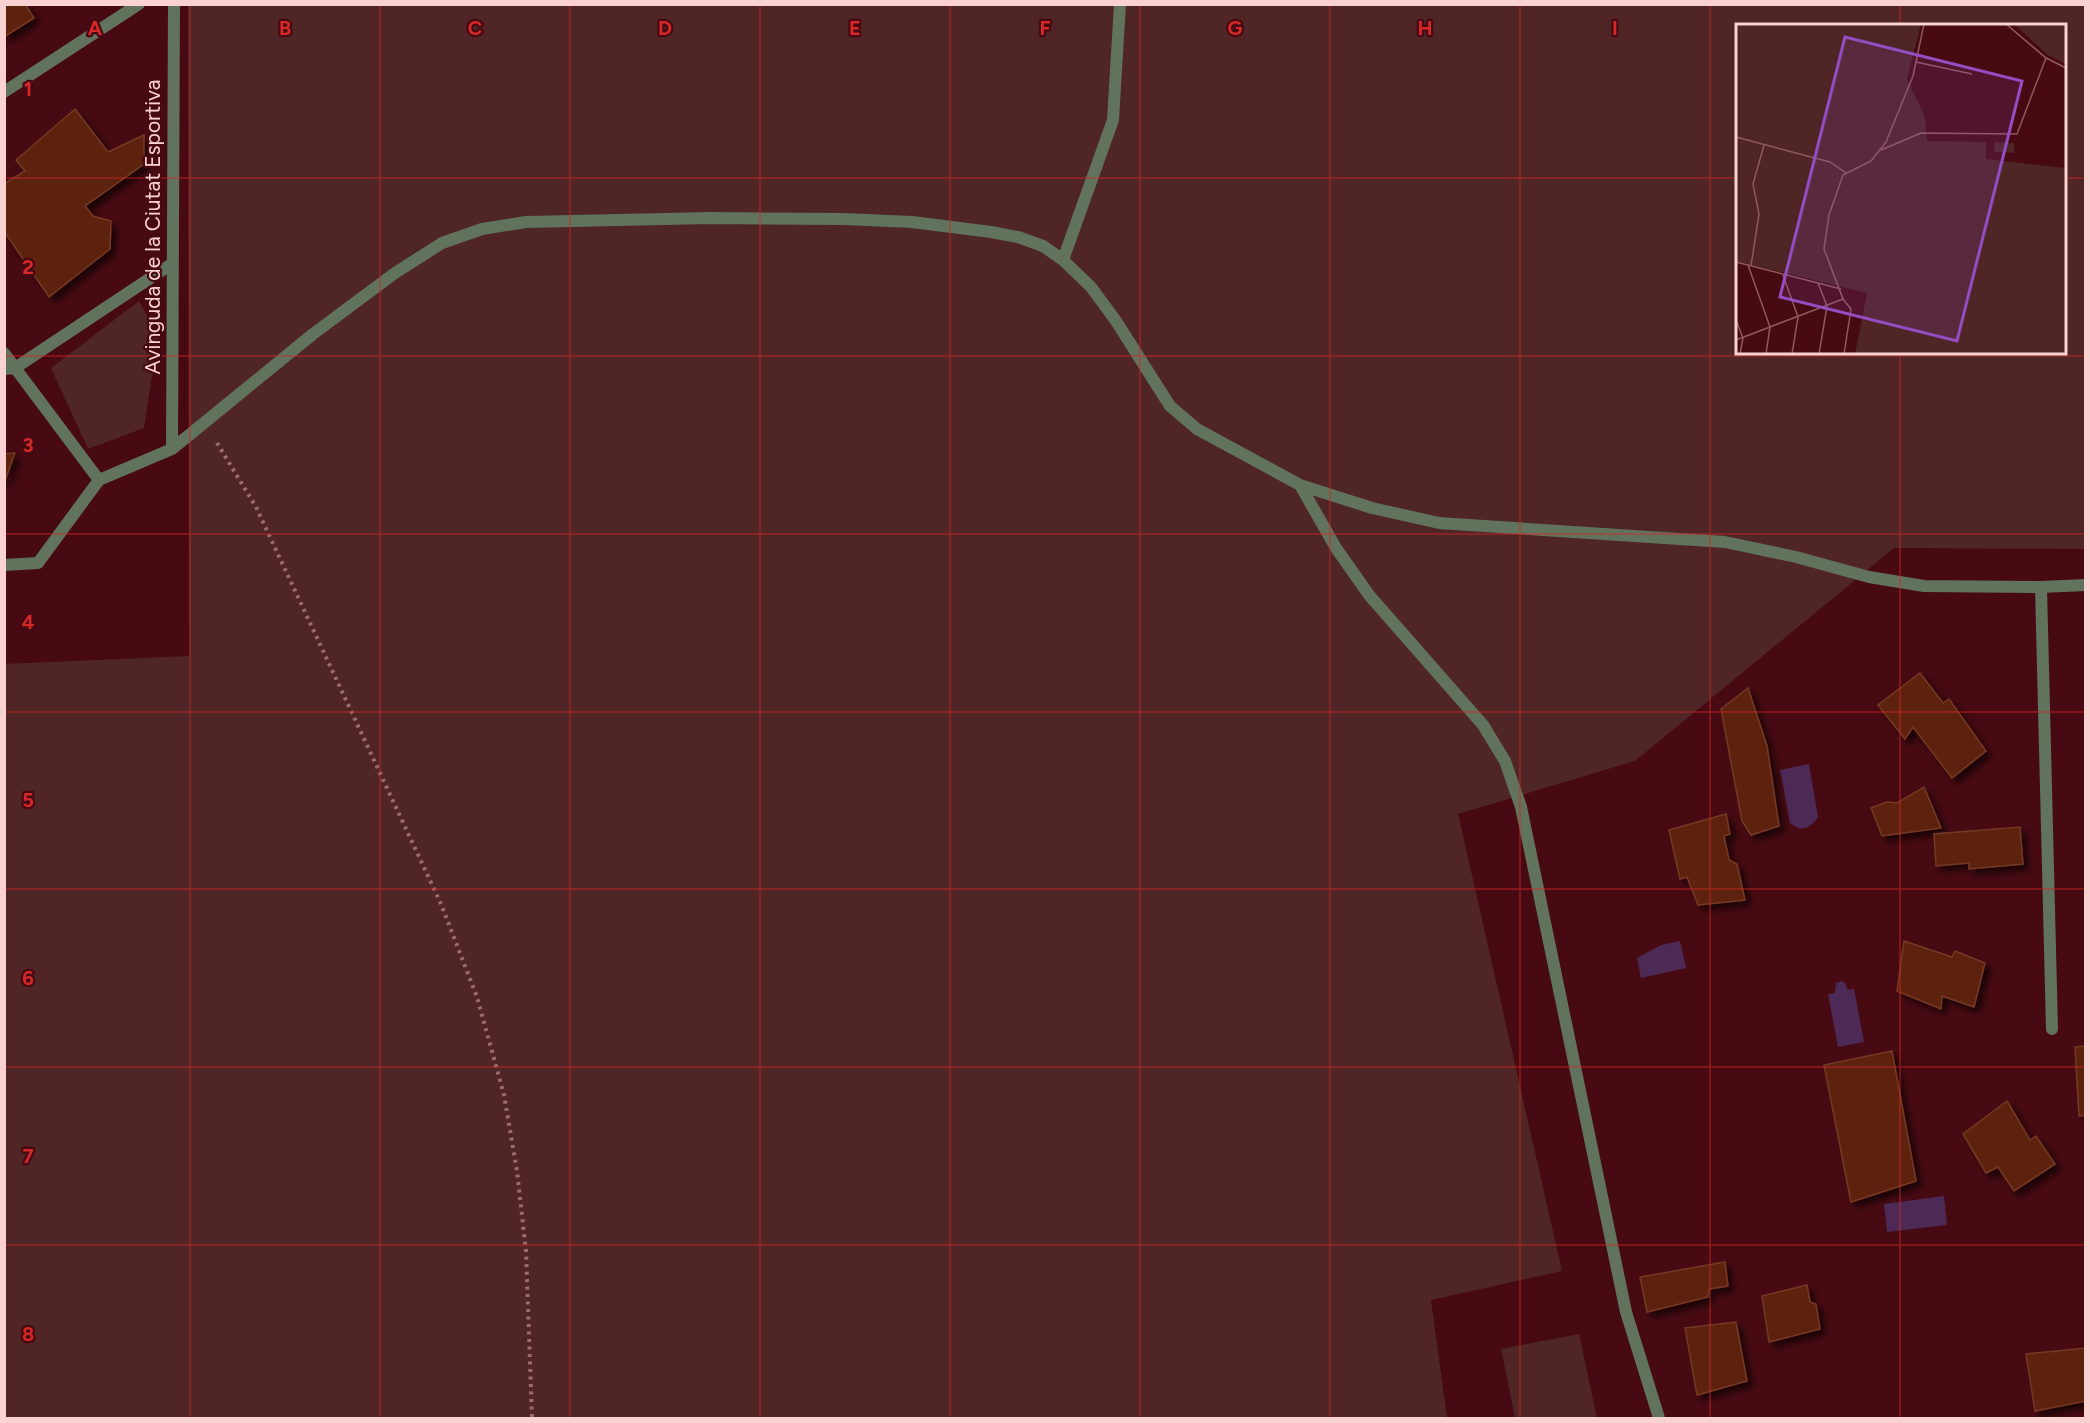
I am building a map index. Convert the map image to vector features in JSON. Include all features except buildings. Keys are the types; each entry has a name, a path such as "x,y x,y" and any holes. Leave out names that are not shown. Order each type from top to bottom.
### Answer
{"street":[{"path":"4,92 139,4"},
{"name":"Avinguda de la Ciutat Esportiva","path":"172,449 174,4"},
{"path":"1063,260 1113,120 1120,4"},
{"path":"4,565 38,563 99,480 172,449 313,334 395,273 442,243 482,229 526,222 698,218 843,219 912,222 1018,237 1042,246 1063,260 1091,287 1116,321 1170,406 1197,429 1300,485 1372,508 1439,523 1725,542 1796,557 1869,577 1924,586 2085,585"},
{"path":"10,369 173,263"},
{"path":"4,354 10,369 99,480"},
{"path":"1300,485 1336,548 1369,595 1482,725 1505,761 1521,807 1626,1312 1659,1419"},
{"path":"2041,587 2052,1029"}],"path":[{"path":"205,422 256,507 441,904 477,997 504,1095 517,1172 526,1251 532,1419"}],"shaded area":[{"path":"188,5 2085,5 2085,549 1894,548 1635,761 1458,814 1562,1271 1431,1300 1447,1418 5,1418 4,664 189,656"},
{"path":"139,301 158,336 144,428 88,449 51,368"},
{"path":"1809,764 1818,817 1809,827 1798,828 1790,823 1780,770"},
{"path":"1680,941 1686,968 1641,978 1637,958 1661,945"},
{"path":"1842,981 1846,984 1847,990 1854,989 1864,1042 1838,1047 1828,994 1835,993 1836,983"},
{"path":"1944,1196 1947,1225 1887,1232 1884,1204"},
{"path":"1579,1334 1597,1418 1515,1418 1501,1349"}]}
